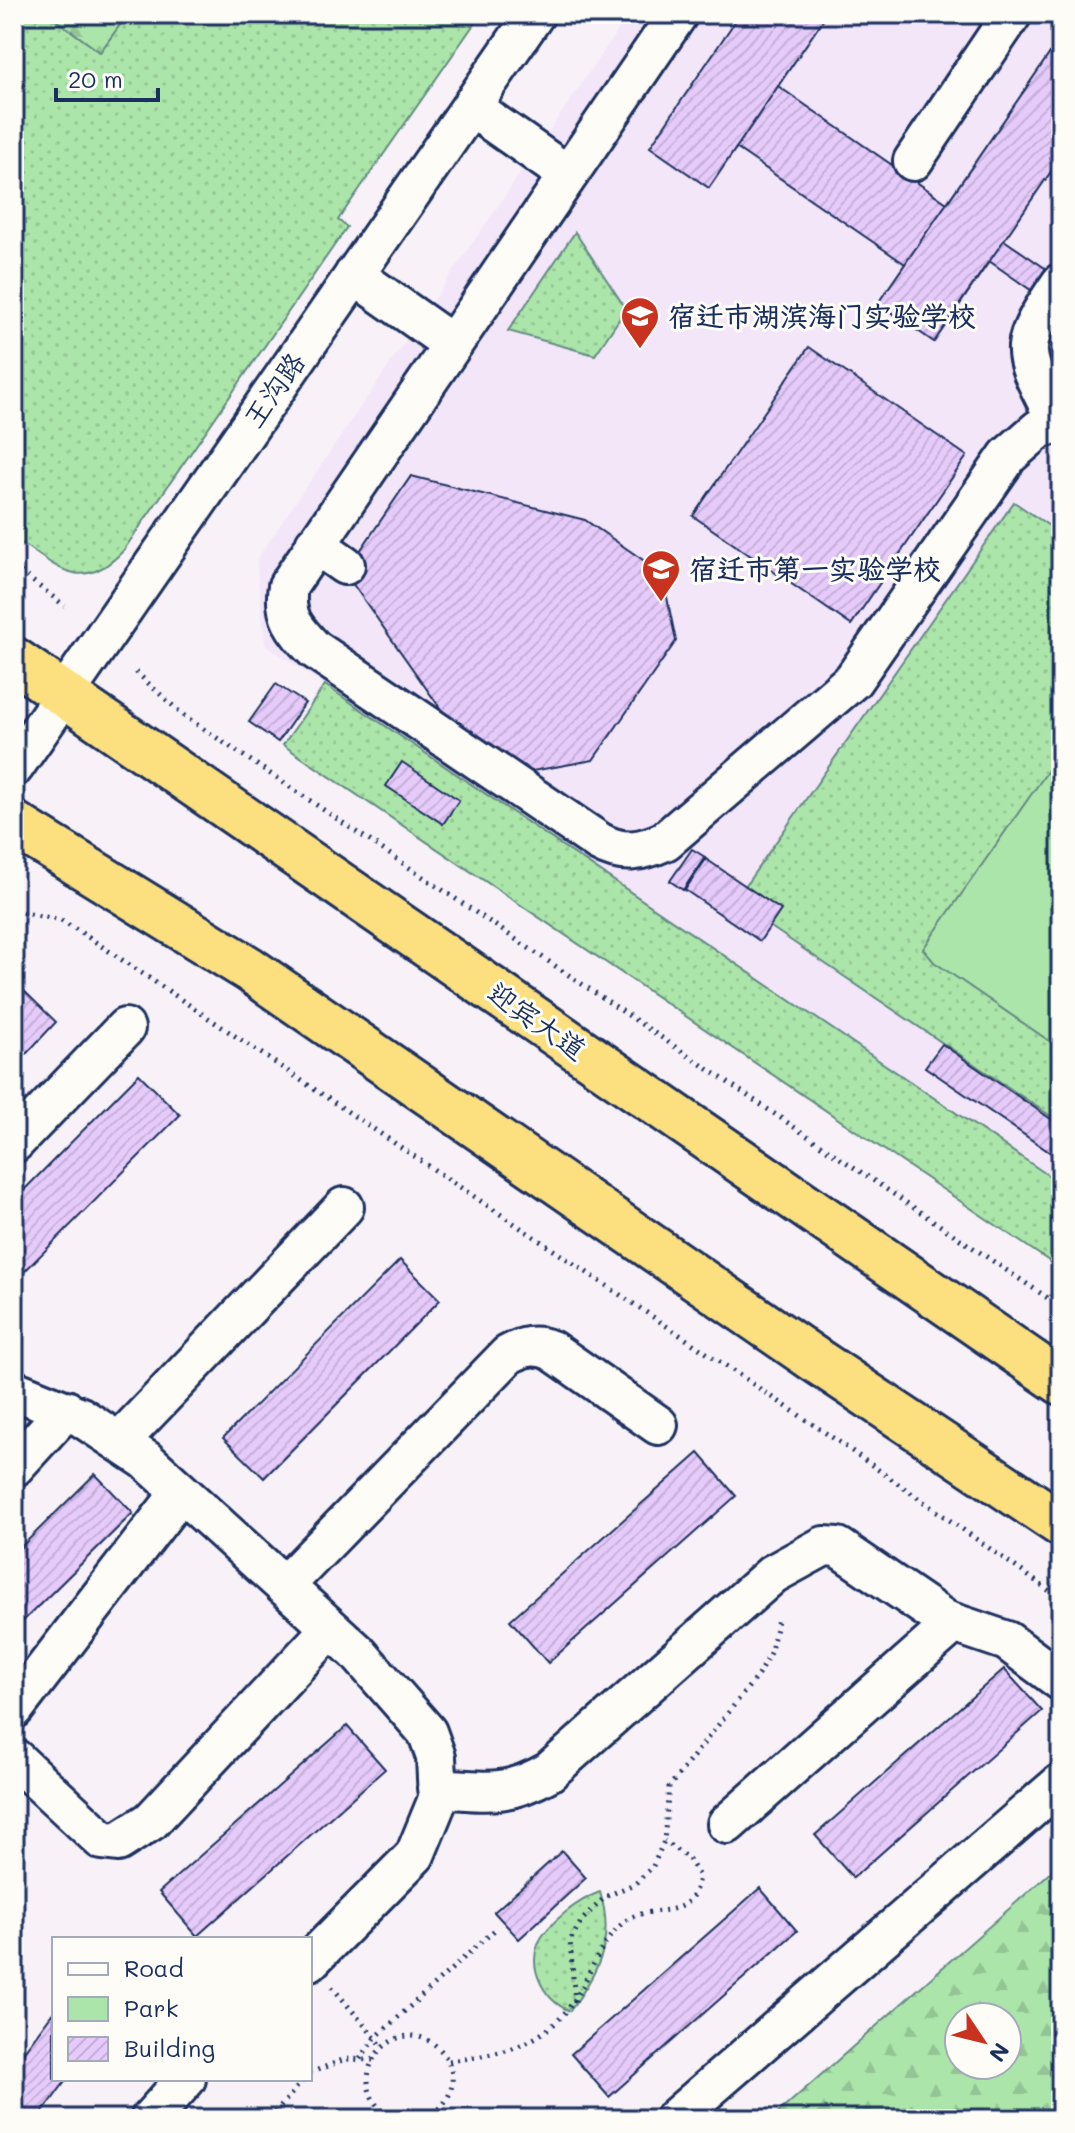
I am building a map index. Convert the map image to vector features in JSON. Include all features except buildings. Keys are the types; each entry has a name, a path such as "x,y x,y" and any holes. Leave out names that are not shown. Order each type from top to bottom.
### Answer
{"highway":[{"name":"迎宾大道","path":"14,660 1061,1382"},
{"path":"14,824 249,969 801,1350 1061,1524"}],"street":[{"name":"王沟路","path":"14,767 535,14"},
{"path":"678,14 452,344 330,555 288,586 285,601 289,623 314,649 599,842 625,851 645,850 665,841 853,680 1008,456 1023,439 1059,422 1025,350 1031,328 1061,283"},
{"path":"913,161 1012,14"},
{"path":"471,107 568,175"},
{"path":"354,275 452,344"},
{"path":"14,1143 125,1028"},
{"path":"119,1442 344,1207"},
{"path":"284,1586 508,1355 521,1347 536,1345 551,1350 658,1425"},
{"path":"14,1390 66,1410 146,1460 330,1629 402,1701 427,1732 436,1757 438,1799 415,1855 319,1972"},
{"path":"14,1467 66,1410"},
{"path":"14,1709 181,1492"},
{"path":"437,1788 505,1792 524,1786 549,1772 773,1574 824,1546 838,1547 953,1624 1007,1641 1061,1681"},
{"path":"727,1824 953,1624"},
{"path":"14,1758 102,1840 118,1842 151,1821 330,1629"},
{"path":"674,2119 1061,1783"},
{"path":"150,2119 184,2081"}],"path":[{"path":"14,567 65,606"},
{"path":"136,672 183,715 1061,1307"},
{"path":"14,911 61,920 91,939 839,1442 1061,1599"},
{"path":"575,2002 570,1941 582,1920 605,1897 636,1883 653,1866 664,1841 669,1787 722,1717 742,1698 771,1651 778,1620 773,1574"},
{"path":"449,2061 521,2048 575,2002 606,1941 626,1920 677,1910 697,1891 699,1876 689,1859 664,1841"},
{"path":"360,2059 375,2038 498,1927"},
{"path":"319,1972 383,2047"},
{"path":"396,2119 375,2104 369,2091 368,2078 373,2060 383,2047 402,2037 416,2036 430,2041 449,2061 453,2074 447,2101 425,2119"},
{"path":"312,2072 334,2062 373,2060"},
{"path":"270,2119 302,2081"}],"shaded area":[{"name":"宿迁市第一实验学校","path":"629,14 1061,14 1061,1184 265,645 256,560"}],"green space":[{"path":"14,14 48,14 100,51 128,14 481,14 338,220 347,227 123,551 94,572 81,574 56,566 14,538"},
{"path":"48,14 128,14 100,52"},
{"path":"575,232 626,309 595,355 508,331"},
{"path":"1014,502 1061,534 1061,1123 734,902"},
{"path":"325,685 1061,1184 1061,1269 283,745"},
{"path":"1061,752 1061,1049 934,962 923,949"},
{"path":"1061,1863 1061,2119 771,2119"},
{"path":"600,1892 606,1926 602,1955 570,2011 553,2000 541,1984 535,1954 542,1936 556,1920"}],"place":[{"name":"宿迁市湖滨海门实验学校","path":"640,350"},
{"name":"宿迁市第一实验学校","path":"661,603"}]}
